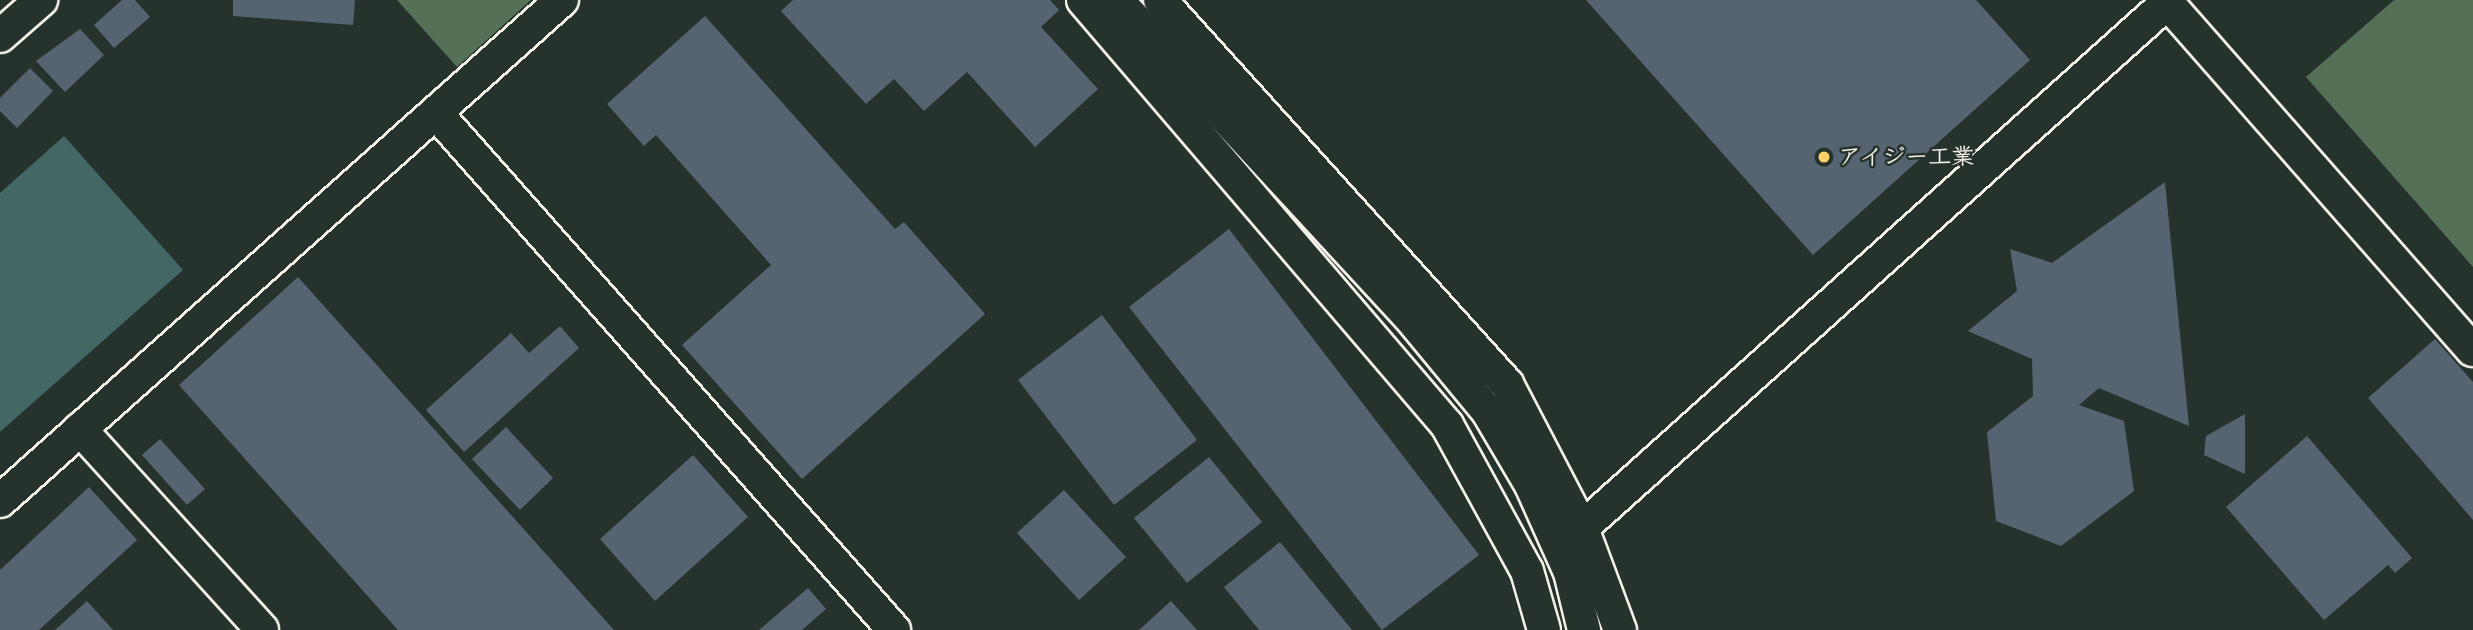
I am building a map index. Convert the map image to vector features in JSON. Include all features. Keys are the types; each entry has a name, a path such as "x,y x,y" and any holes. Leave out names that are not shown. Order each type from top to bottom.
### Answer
{"street":[{"path":"0,36 41,0"},
{"path":"0,501 562,0"},
{"path":"1083,0 1447,425 1527,571 1544,630"},
{"path":"1117,0 1409,316 1488,412 1531,485 1570,572 1584,630"},
{"path":"1160,0 1507,384 1582,528 1620,630"},
{"path":"1582,528 2166,1 2473,350"},
{"path":"436,113 894,630"},
{"path":"80,429 262,630"}],"green space":[{"path":"397,0 531,0 457,67"},
{"path":"2394,0 2473,0 2473,267 2306,77"}],"water":[{"path":"64,136 183,270 0,432 0,193"}],"building":[{"path":"122,0 135,0 150,17 114,48 94,25"},
{"path":"233,0 355,0 353,25 233,16"},
{"path":"793,0 1050,0 1059,10 1041,27 1098,89 1035,147 967,72 924,111 894,79 866,104 781,11"},
{"name":"アイジー工業","path":"1586,0 1976,0 2030,60 1813,255"},
{"path":"705,16 895,229 904,222 985,314 802,479 682,345 771,265 656,135 644,146 607,104"},
{"path":"80,29 104,55 65,92 36,61"},
{"path":"30,68 53,91 17,128 0,111 0,98"},
{"path":"2165,182 2189,426 2099,388 2079,405 2124,421 2134,491 2061,546 1996,521 1987,432 2033,396 2032,359 1968,331 2017,291 2010,249 2052,263"},
{"path":"1229,229 1479,555 1382,630 1129,307"},
{"path":"298,277 614,630 398,630 179,385"},
{"path":"1102,315 1197,440 1114,505 1018,380"},
{"path":"560,326 579,348 464,452 426,410 511,333 529,353"},
{"path":"2435,339 2473,382 2473,520 2368,398"},
{"path":"2245,414 2245,474 2204,455 2206,436"},
{"path":"506,427 553,478 520,510 472,459"},
{"path":"2307,436 2412,558 2395,573 2388,565 2324,620 2226,507"},
{"path":"160,439 205,489 187,505 142,455"},
{"path":"693,455 748,517 655,601 600,539"},
{"path":"1209,457 1262,522 1187,583 1134,518"},
{"path":"89,487 137,540 39,630 0,630 0,570"},
{"path":"1064,490 1126,557 1079,600 1017,533"},
{"path":"1280,542 1352,630 1259,630 1224,587"},
{"path":"808,588 826,609 802,630 759,630"},
{"path":"87,601 113,630 55,630"},
{"path":"1171,601 1197,630 1139,630"}],"place":[{"name":"アイジー工業","path":"1824,157"}]}
